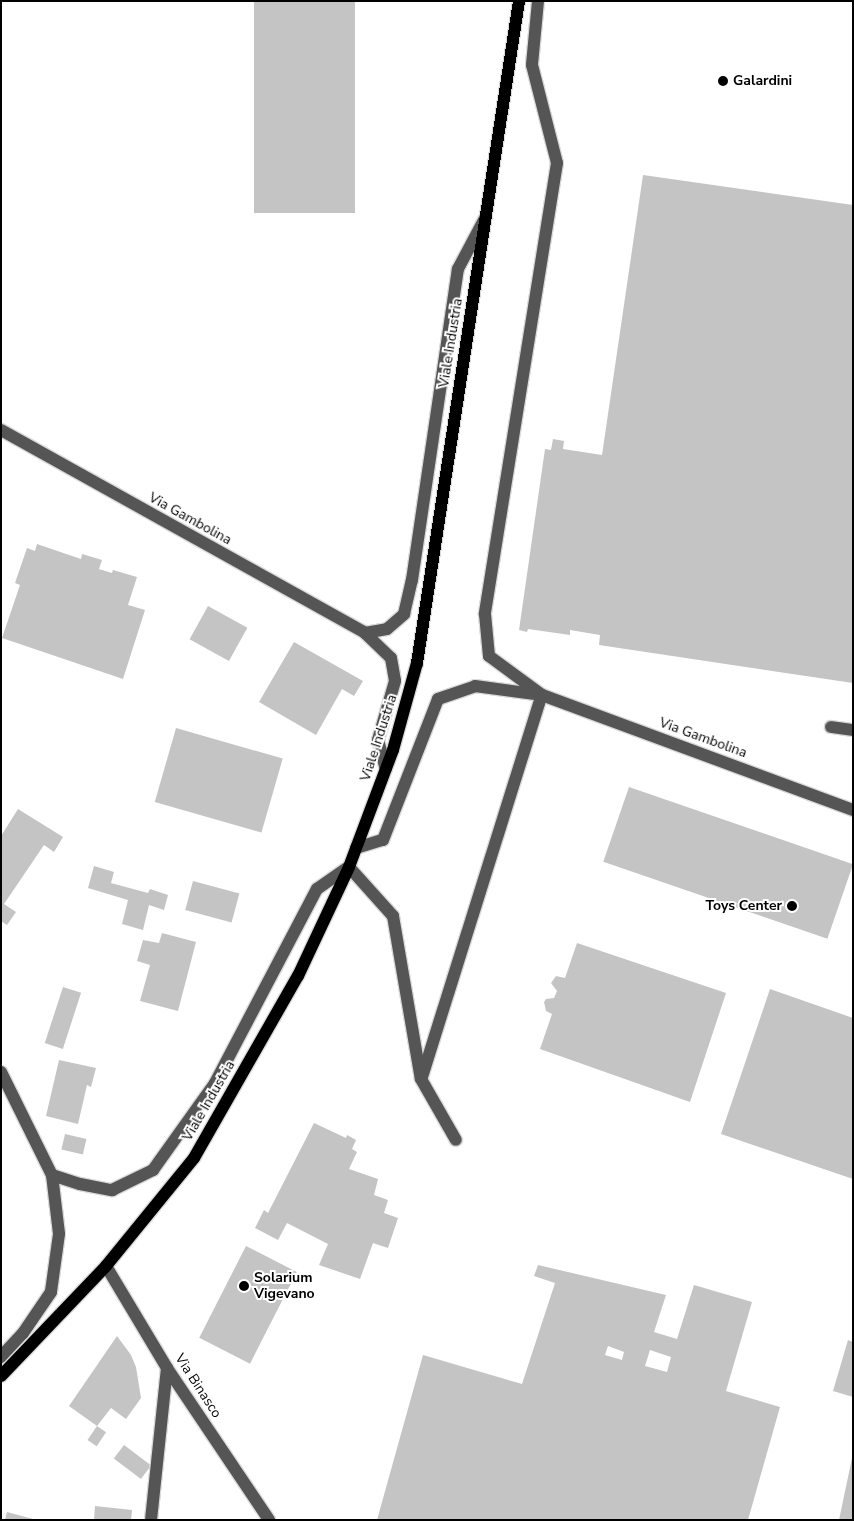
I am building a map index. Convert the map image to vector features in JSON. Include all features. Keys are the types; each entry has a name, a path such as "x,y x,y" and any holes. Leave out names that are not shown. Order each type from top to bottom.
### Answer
{"main road":[{"name":"Viale Industria","path":"1,1376 106,1266 194,1158 298,976 349,867 386,769 417,663 519,1"}],"street":[{"path":"538,1 532,65 557,163 485,614 489,656 542,695"},
{"path":"365,633 387,629 404,614 412,580 458,269 486,216"},
{"name":"Via Gambolina","path":"1,430 365,633 391,658 395,681 378,740 386,769"},
{"path":"356,848 383,840 438,699 475,686 542,695"},
{"path":"421,1079 542,695"},
{"name":"Via Gambolina","path":"542,695 853,810"},
{"path":"831,727 853,730"},
{"path":"52,1175 80,1184 112,1190 154,1170 215,1083 317,889 349,867 393,916 421,1079 456,1140"},
{"path":"1,1072 52,1175 59,1234 51,1292 23,1333 1,1357"},
{"name":"Via Binasco","path":"106,1266 167,1368 269,1520"},
{"path":"150,1520 167,1368"}],"building":[{"path":"254,1 355,1 355,213 254,213"},
{"path":"643,175 853,205 853,683 599,645 600,635 570,630 570,635 528,629 527,632 519,630 545,449 551,450 553,439 564,441 563,449 602,455"},
{"path":"37,544 81,559 82,554 102,560 99,569 112,573 113,570 137,577 128,605 145,610 123,679 2,638 20,585 15,583 27,548 35,551"},
{"path":"208,606 247,628 229,661 190,639"},
{"path":"294,642 363,681 354,696 342,689 316,735 259,702"},
{"path":"176,728 283,759 261,833 155,802"},
{"name":"Toys Center","path":"629,787 853,864 827,939 603,862"},
{"path":"18,809 63,837 54,852 44,845 4,904 16,912 7,925 1,921 1,836"},
{"path":"94,866 114,872 111,883 148,893 150,889 168,895 164,910 149,905 143,930 122,924 128,900 88,888"},
{"path":"193,881 239,893 232,922 185,910"},
{"path":"162,933 196,942 178,1011 140,1001 150,965 137,961 143,940 159,943"},
{"path":"577,943 726,993 690,1102 540,1049 552,1014 546,1011 544,1002 546,999 554,998 557,991 551,983 556,976 565,978"},
{"path":"63,987 81,993 63,1049 45,1043"},
{"path":"770,989 853,1018 853,1179 721,1134"},
{"path":"59,1060 96,1068 91,1087 87,1085 78,1124 46,1116"},
{"path":"314,1123 346,1138 347,1135 356,1140 352,1149 357,1152 349,1169 378,1179 374,1195 388,1200 384,1213 398,1218 388,1248 373,1243 360,1279 319,1265 328,1244 287,1223 278,1240 255,1228 264,1210 268,1213"},
{"path":"65,1134 86,1139 83,1155 61,1150"},
{"path":"246,1246 297,1272 250,1364 199,1338"},
{"path":"538,1265 666,1295 654,1332 677,1339 694,1285 752,1302 726,1391 780,1407 748,1520 377,1520 423,1355 522,1384 555,1283 534,1276","holes":["608,1346 624,1352 622,1360 605,1355","650,1350 671,1357 667,1372 645,1366"]},
{"path":"117,1336 131,1355 136,1367 141,1398 126,1419 111,1408 97,1426 69,1406"},
{"path":"848,1340 853,1342 853,1397 833,1391"},
{"path":"97,1426 106,1432 97,1446 87,1440"},
{"path":"124,1445 151,1465 141,1479 114,1459"},
{"path":"852,1458 853,1520 839,1520"},
{"path":"95,1506 132,1510 131,1520 94,1520"},
{"path":"7,1512 33,1519 33,1520 5,1520"}],"place":[{"name":"Galardini","path":"723,81"},
{"name":"Toys Center","path":"792,906"},
{"name":"Solarium Vigevano","path":"244,1286"}]}
